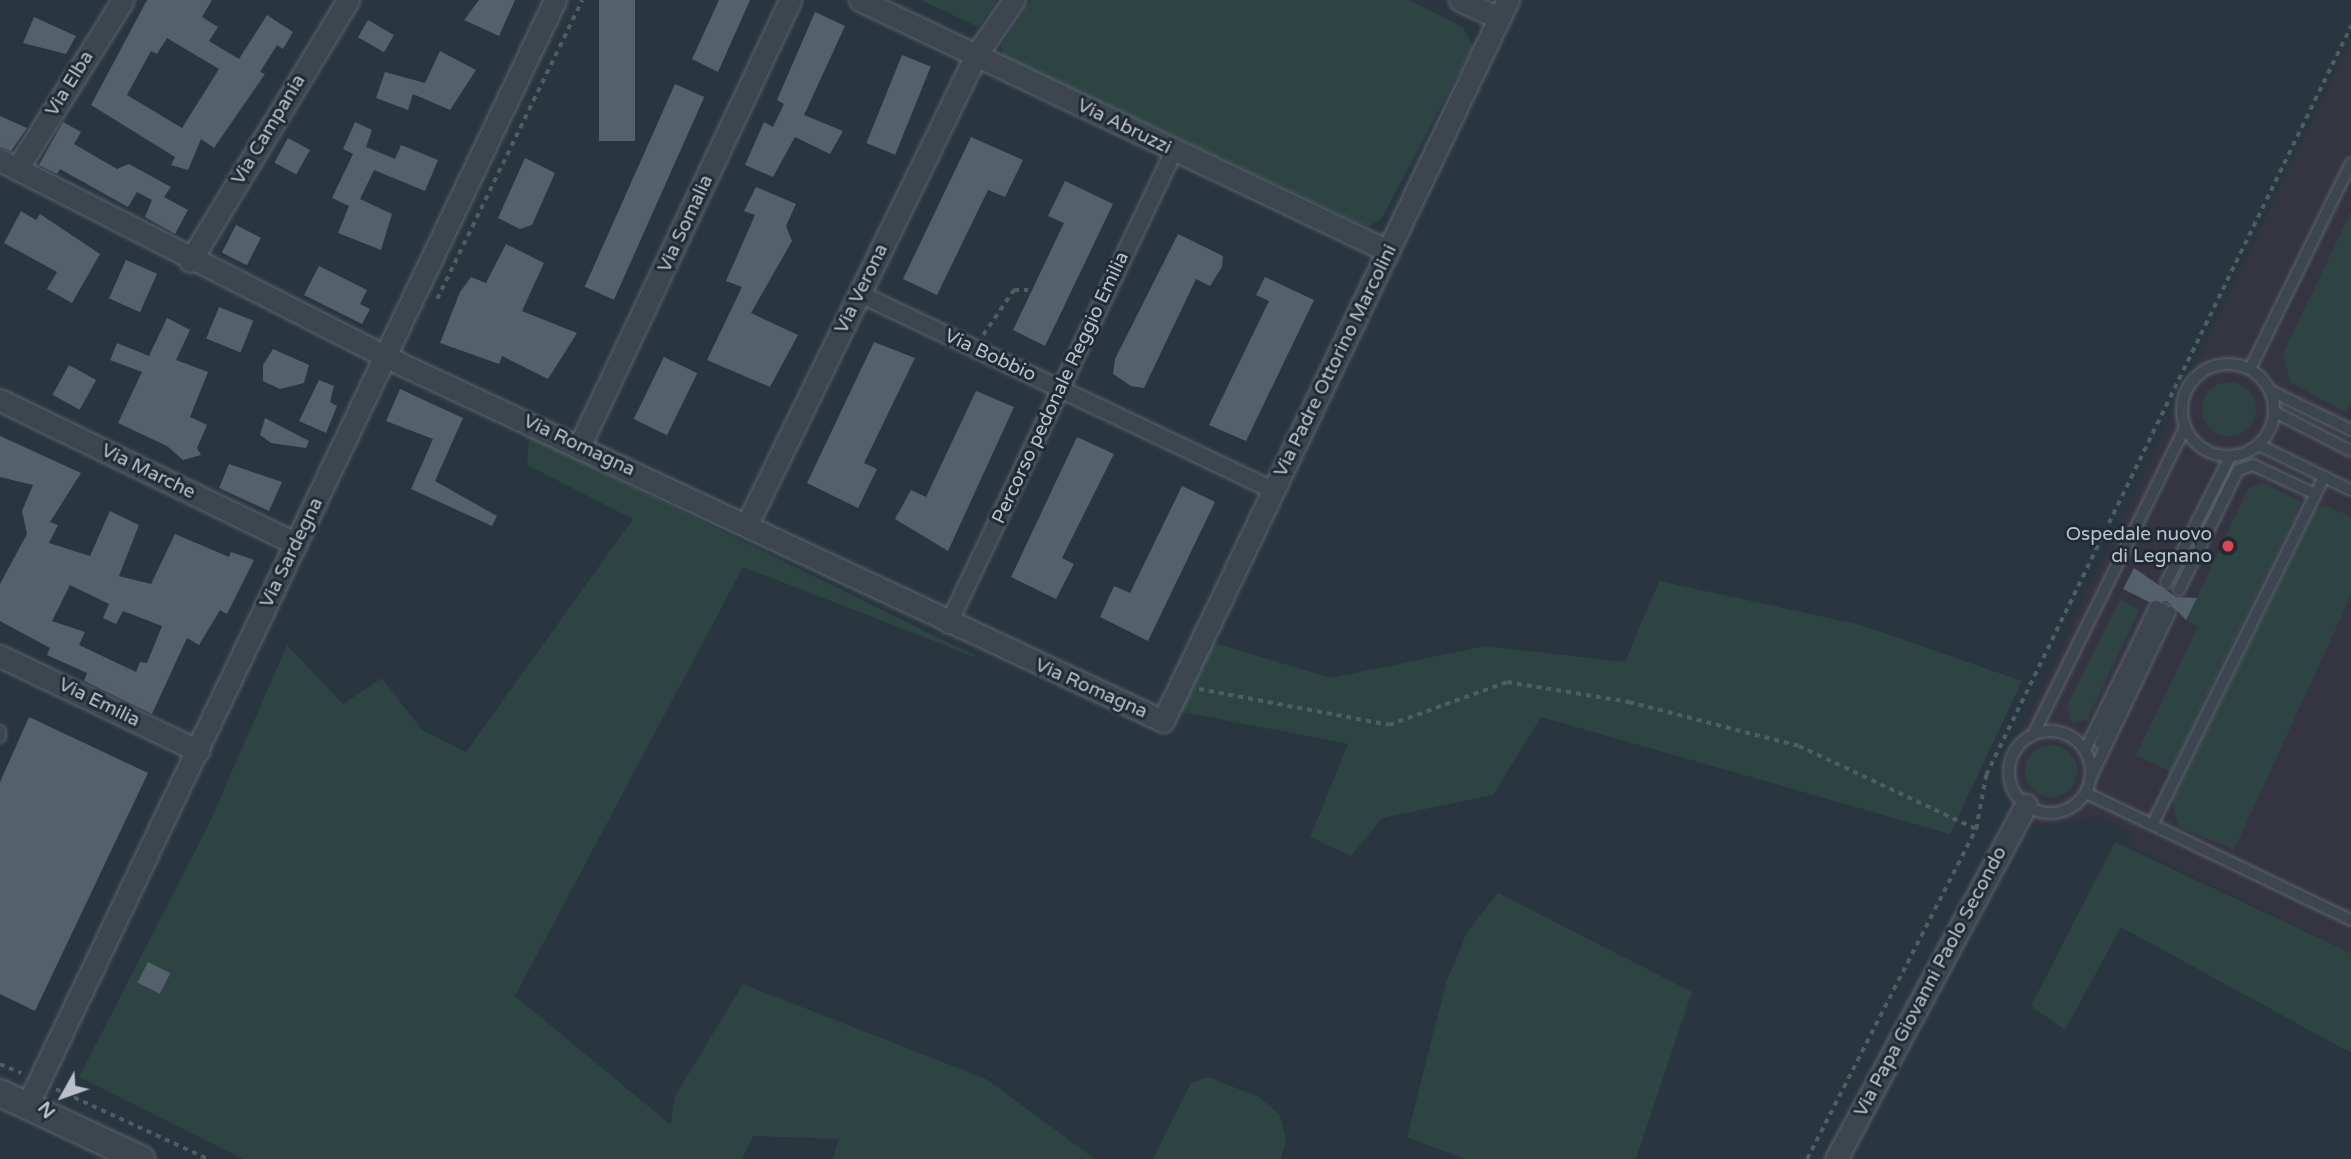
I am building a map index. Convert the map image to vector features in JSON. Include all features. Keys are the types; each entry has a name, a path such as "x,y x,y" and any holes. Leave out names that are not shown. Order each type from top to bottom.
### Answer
{"street":[{"name":"Via Elba","path":"8,164 123,0"},
{"name":"Via Campania","path":"190,261 348,0"},
{"name":"Via Sardegna","path":"27,1105 296,544 395,361 555,0"},
{"name":"Via Somalia","path":"579,447 790,0"},
{"name":"Via Abruzzi","path":"860,0 1174,152 1388,251"},
{"name":"Via Verona","path":"747,524 976,55 1014,0"},
{"path":"1460,0 1504,9"},
{"name":"Via Padre Ottorino Marcolini","path":"1163,721 1504,9"},
{"name":"Percorso pedonale Reggio Emilia","path":"948,625 1174,152"},
{"name":"Via Romagna","path":"8,164 190,261 395,361 747,524 948,625 1163,721"},
{"name":"Via Bobbio","path":"860,294 1273,490"},
{"name":"Via Marche","path":"0,400 296,544"},
{"name":"Via Emilia","path":"0,656 198,751"},
{"name":"Via Papa Giovanni Paolo Secondo","path":"1836,1159 2026,805"},
{"path":"0,1093 141,1159"}],"lane":[{"path":"2250,369 2351,163"},
{"path":"2163,608 2086,793 2056,813 2026,805 2013,790 2010,764 2033,734 2185,427 2183,399 2197,375 2223,364 2250,369 2270,391 2350,427 2339,445"},
{"path":"2185,427 2208,452 2234,456 2259,445 2275,412 2270,391"},
{"path":"2275,412 2351,451"},
{"path":"2259,445 2351,490"},
{"path":"2234,456 2173,587 2238,470 2253,465 2315,494"},
{"path":"2153,823 2324,477"},
{"path":"2085,750 2163,608"},
{"path":"2090,764 2163,608"},
{"path":"0,731 0,737"},
{"path":"2033,734 2056,731 2085,750 2091,778"},
{"path":"2086,793 2351,920"}],"path":[{"path":"434,305 582,0"},
{"path":"1807,1159 1976,829 1986,775 2351,26"},
{"path":"983,353 990,338 983,335 1000,307 1019,286 1028,290"},
{"path":"1181,681 1389,725 1507,682 1629,702 1799,746 1976,829"},
{"path":"0,1064 208,1159"}],"shaded area":[{"name":"Ospedale nuovo di Legnano","path":"2351,39 2351,953 2128,845 2133,834 2097,816 2039,827 2005,800 2003,769"}],"green space":[{"path":"921,0 997,0 978,27"},
{"path":"1031,0 1409,0 1463,27 1473,46 1382,218 1368,227 1003,56 1001,46"},
{"path":"2351,212 2351,402 2346,413 2290,382 2283,353"},
{"path":"2229,382 2248,390 2256,409 2248,428 2229,436 2210,428 2202,409 2210,390"},
{"path":"529,436 988,662 743,567 515,996 671,1125 674,1098 743,984 986,1079 1095,1159 833,1159 839,1139 753,1136 742,1159 243,1159 79,1077 209,824 287,645 343,704 382,678 422,730 466,752 633,519 527,465"},
{"path":"2262,482 2301,502 2170,772 2136,755 2198,627 2186,620 2248,489"},
{"path":"2325,505 2351,517 2351,596 2234,850 2179,827 2172,800 2316,509"},
{"path":"1659,581 1861,625 2022,681 1950,834 1541,717 1493,795 1382,818 1351,856 1310,837 1348,744 1178,711 1211,642 1331,678 1485,646 1625,662"},
{"path":"2120,600 2140,610 2087,720 2072,723 2067,706"},
{"path":"2051,745 2070,752 2077,771 2070,790 2051,797 2032,790 2025,771 2032,752"},
{"path":"2115,842 2351,953 2351,1053 2121,927 2065,1030 2031,1006"},
{"path":"1498,893 1692,992 1636,1159 1465,1159 1407,1137 1446,983 1467,932"},
{"path":"1208,1077 1259,1097 1280,1115 1286,1139 1281,1159 1153,1159 1191,1083"}],"building":[{"path":"147,0 212,0 202,17 218,27 209,41 239,59 267,15 293,32 283,49 277,45 260,72 265,74 214,148 201,139 188,170 171,165 175,157 91,105","holes":["167,38 219,69 182,128 127,95 151,51 157,54"]},
{"path":"479,0 515,0 499,36 464,20"},
{"path":"599,0 635,0 635,141 599,141"},
{"path":"719,0 750,0 718,72 692,59"},
{"path":"815,12 845,26 804,115 843,131 830,154 795,137 773,177 745,165 764,122 773,127 784,104 777,100"},
{"path":"34,17 76,36 66,54 23,43"},
{"path":"368,20 394,35 384,52 358,37"},
{"path":"440,51 476,70 450,110 413,94 408,110 376,98 385,72 425,83"},
{"path":"902,55 931,67 895,155 866,143"},
{"path":"675,84 704,97 614,300 585,287"},
{"path":"0,116 27,128 11,151 0,147"},
{"path":"63,122 81,132 74,144 117,169 129,164 171,187 164,197 188,210 175,234 145,217 152,200 137,192 128,207 60,169 57,174 39,165"},
{"path":"355,122 372,130 366,147 395,159 401,145 438,160 425,191 374,170 360,199 392,214 381,250 338,233 349,206 332,198 353,154 343,149"},
{"path":"971,137 1023,160 1005,197 988,190 937,295 903,279"},
{"path":"288,138 310,150 296,175 274,162"},
{"path":"525,158 555,173 532,225 520,229 498,218"},
{"path":"1065,181 1113,204 1045,346 1013,330 1064,223 1048,216"},
{"path":"756,187 796,204 786,226 792,241 751,313 798,335 770,387 707,360 742,287 726,281 755,215 744,211"},
{"path":"21,211 36,220 40,214 100,254 72,303 47,289 57,272 4,243"},
{"path":"236,225 261,238 247,265 222,253"},
{"path":"1178,234 1223,256 1222,267 1210,286 1196,279 1144,388 1131,386 1113,374 1115,359"},
{"path":"506,244 544,263 522,311 577,333 548,379 502,356 499,364 440,343 460,292 471,277 486,283"},
{"path":"126,260 157,274 140,312 109,298"},
{"path":"319,266 367,290 360,304 370,309 362,324 304,295"},
{"path":"1265,277 1314,300 1246,441 1209,425 1269,301 1256,295"},
{"path":"219,307 253,321 241,352 206,339"},
{"path":"167,318 190,330 176,360 208,372 190,417 207,425 197,448 201,455 183,460 167,446 118,423 142,372 110,360 117,343 149,356"},
{"path":"874,342 915,358 864,463 877,469 858,508 807,483"},
{"path":"273,349 309,365 304,383 280,389 263,381 263,365"},
{"path":"664,357 697,373 667,435 634,419"},
{"path":"69,365 96,380 80,410 53,395"},
{"path":"319,380 334,386 330,402 337,406 326,433 299,421"},
{"path":"400,389 463,418 435,481 497,516 492,526 411,489 433,439 386,421"},
{"path":"976,391 1014,407 948,551 895,519 911,490 926,497"},
{"path":"265,418 309,441 306,448 271,443 260,435"},
{"path":"0,436 81,473 50,522 58,525 49,543 90,556 110,511 139,525 119,576 151,584 175,534 229,557 231,552 254,560 227,614 220,610 199,645 187,638 152,714 84,681 87,673 47,655 50,648 0,621 0,584 27,534 22,511 33,485 0,477","holes":["70,585 109,604 103,618 116,624 123,611 162,626 147,663 140,662 136,672 79,645 85,632 52,621"]},
{"path":"1077,437 1114,454 1062,558 1074,564 1056,599 1011,577"},
{"path":"229,464 282,482 269,511 219,488"},
{"path":"1182,486 1215,502 1148,641 1100,617 1114,586 1130,593"},
{"path":"2134,568 2176,597 2197,598 2186,620 2167,601 2149,602 2123,589"},
{"path":"29,717 148,773 35,1011 0,994 0,782"},
{"path":"148,962 170,973 160,994 138,982"}],"place":[{"name":"Ospedale nuovo di Legnano","path":"2228,546"}]}
